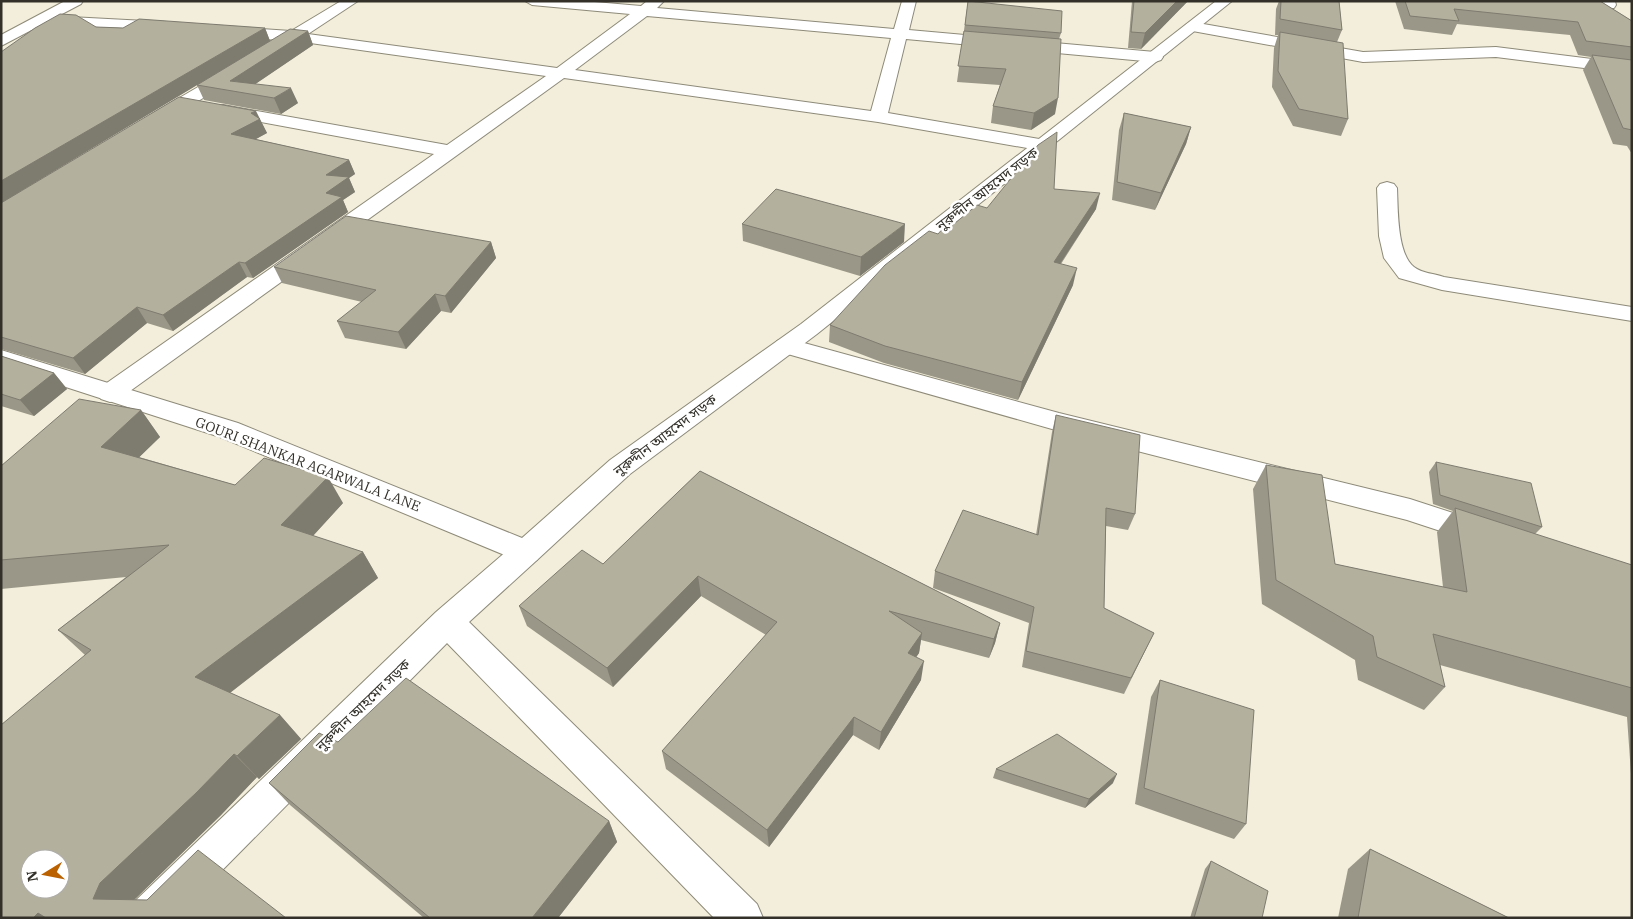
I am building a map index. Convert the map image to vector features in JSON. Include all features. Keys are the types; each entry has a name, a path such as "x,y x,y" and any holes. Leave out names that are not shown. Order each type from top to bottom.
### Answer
{"street":[{"path":"1,41 76,1"},
{"path":"268,51 351,1"},
{"path":"532,1 650,6 901,34 1155,57"},
{"path":"878,117 910,1"},
{"name":"নুরুদ্দীন আহমেদ সড়ক","path":"146,918 447,622 620,467 786,346 1225,1"},
{"path":"110,393 559,74 650,6"},
{"path":"44,19 177,28"},
{"path":"1192,26 1363,57 1496,52 1632,69"},
{"path":"216,31 293,36 878,117 1044,145"},
{"path":"142,128 251,62"},
{"path":"183,102 450,151"},
{"path":"1387,188 1390,236 1393,250 1395,258 1407,273 1442,283 1632,314"},
{"path":"786,346 1059,422 1410,510 1503,540"},
{"name":"GOURI SHANKAR AGARWALA LANE","path":"1,358 229,430 526,552"},
{"path":"447,622 742,918"}],"building":[{"path":"968,1 1062,11 1061,33 965,25"},
{"path":"1134,1 1177,1 1145,33 1131,32"},
{"path":"1281,1 1339,1 1342,30 1280,19"},
{"path":"1405,1 1600,1 1632,21 1632,47 1586,41 1578,22 1454,9 1459,21 1410,16"},
{"path":"60,14 76,15 96,27 123,28 139,19 265,28 1,181 1,52 35,28"},
{"path":"290,29 308,31 230,81 291,88 274,98 197,85"},
{"path":"964,31 1061,39 1058,98 1034,113 993,106 1006,69 958,66"},
{"path":"1280,32 1343,43 1348,119 1299,109 1278,71"},
{"path":"1592,55 1632,60 1632,130 1623,128"},
{"path":"179,97 256,111 251,113 260,119 231,134 349,160 326,175 349,177 326,193 342,197 245,263 239,262 163,315 137,307 73,358 1,337 1,203"},
{"path":"1124,113 1191,127 1161,193 1117,182"},
{"path":"1057,132 1054,189 1100,193 1054,262 1077,268 1022,382 885,346 830,325 885,265 929,231 938,234 945,226 949,228 977,205 987,208 1038,145"},
{"path":"776,189 905,224 861,257 742,224"},
{"path":"346,216 491,242 445,296 435,294 398,332 337,321 376,290 274,267"},
{"path":"1,356 54,373 20,400 1,394"},
{"path":"79,399 141,410 101,447 235,485 264,458 328,477 281,525 363,552 195,677 280,715 237,756 234,754 196,793 100,883 93,899 147,900 198,850 286,918 46,918 38,913 33,918 1,918 1,725 91,650 58,630 169,545 1,560 1,466"},
{"path":"1056,415 1140,435 1135,514 1106,508 1104,608 1154,633 1131,678 1026,651 1034,607 935,571 963,510 1038,535"},
{"path":"1436,462 1531,483 1542,527 1440,495"},
{"path":"1266,465 1322,475 1335,564 1467,592 1455,508 1632,565 1632,688 1433,634 1445,687 1377,657 1373,636 1276,580"},
{"path":"700,471 1000,623 994,639 889,611 922,633 908,653 924,661 881,732 854,717 767,830 662,751 777,622 698,576 607,668 519,606 582,550 603,564"},
{"path":"406,678 609,821 532,918 430,918 269,783 319,733 338,742"},
{"path":"1160,680 1254,710 1246,824 1144,788"},
{"path":"1057,734 1117,774 1089,799 996,769"},
{"path":"1370,849 1509,918 1358,918"},
{"path":"1211,861 1268,891 1262,918 1194,918"}]}
